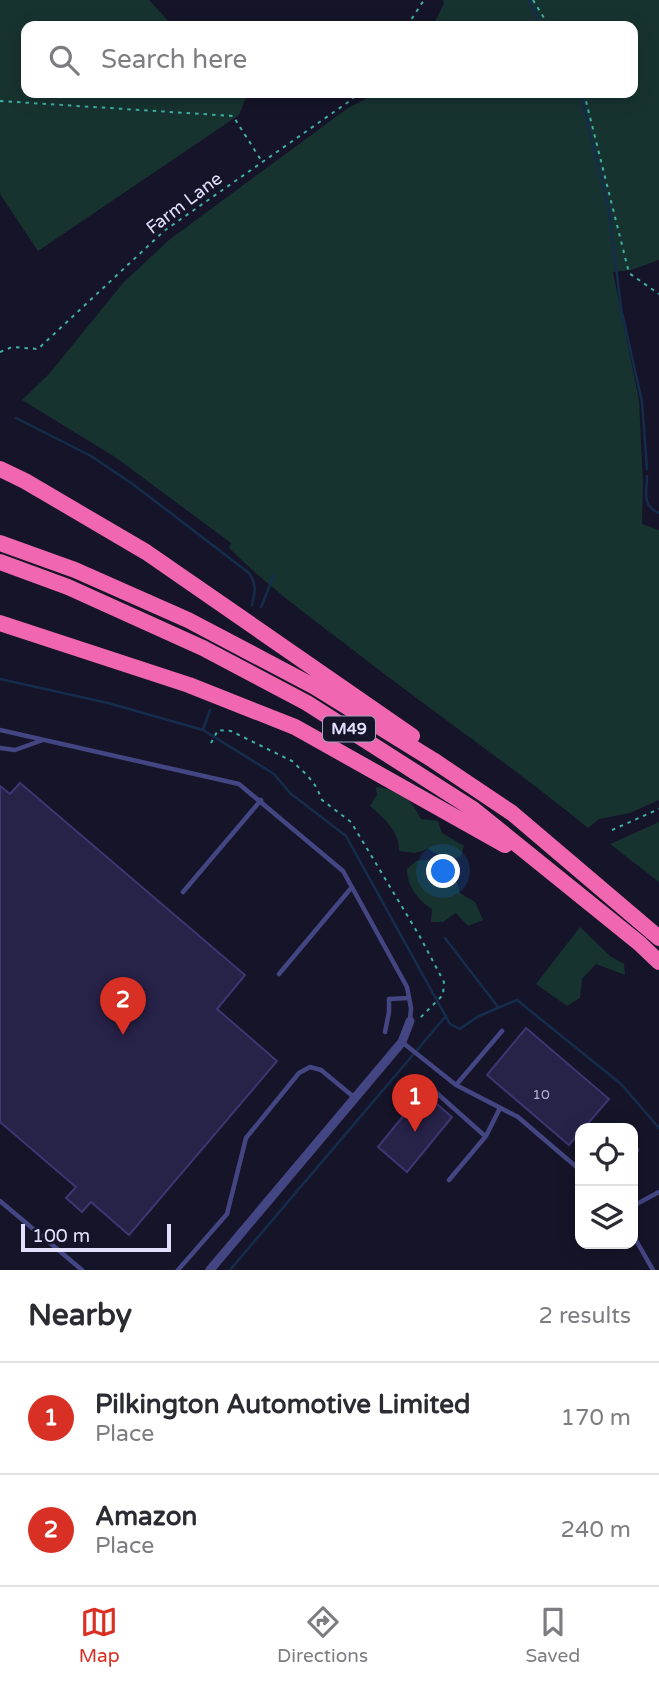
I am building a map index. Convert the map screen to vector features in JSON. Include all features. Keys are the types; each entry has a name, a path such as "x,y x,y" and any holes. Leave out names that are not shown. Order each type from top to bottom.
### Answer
{"highway":[{"name":"M49","path":"0,469 146,552 471,776 659,938"},
{"name":"M49","path":"0,543 88,575 248,650 315,687 512,813"},
{"name":"M49","path":"0,562 68,587 203,648 307,703 473,809 659,962"},
{"name":"M49","path":"0,623 188,685 295,727 547,869"}],"street":[{"path":"210,1270 402,1042 410,1021"}],"lane":[{"path":"0,730 239,783 343,871 397,968 410,998 410,1021"},
{"path":"0,748 15,750 44,740"},
{"path":"183,892 261,800"},
{"path":"279,974 352,887"},
{"path":"385,1032 389,999 410,998"},
{"path":"456,1085 502,1031"},
{"path":"402,1042 456,1085 518,1117 575,1166"},
{"path":"177,1270 227,1214 246,1138 299,1073 310,1067 321,1070 356,1099"},
{"path":"431,1088 486,1136"},
{"path":"449,1180 486,1136 500,1108"},
{"path":"638,1203 659,1192"},
{"path":"0,1201 82,1270"},
{"path":"638,1244 653,1270"}],"path":[{"path":"410,21 424,0"},
{"path":"533,0 546,21"},
{"name":"Farm Lane","path":"0,352 12,347 38,349 164,231 353,98"},
{"path":"585,98 629,273 659,294"},
{"path":"0,100 233,116 262,162"},
{"path":"211,743 218,730 231,731 292,761 308,776 322,800 351,822 444,982 441,996 435,1004 418,1020 410,1021"},
{"path":"612,830 659,809"}],"green space":[{"path":"0,0 149,0 168,21 21,21 21,98 246,98 239,115 38,251 0,194"},
{"path":"443,0 659,0 659,260 631,270 613,272 639,400 642,524 659,530 659,800 630,813 599,819 588,828 283,596 229,548 231,543 115,457 22,400 49,374 123,283 169,240 348,108 367,98 638,98 638,21 435,21"},
{"path":"376,787 404,796 421,819 438,821 442,833 464,846 461,856 448,858 428,849 415,853 399,851 394,832 370,806 377,795"},
{"path":"659,822 659,882 610,844"},
{"path":"433,859 445,864 447,877 456,878 460,893 475,902 483,920 468,926 456,913 443,922 431,922 432,909 414,892 407,869 416,861"},
{"path":"580,927 610,956 624,964 625,975 596,964 582,979 580,998 567,1006 536,984"}],"building":[{"path":"20,783 245,975 217,1009 277,1061 129,1235 91,1202 82,1212 66,1198 76,1187 0,1122 0,786 10,794"},
{"path":"526,1028 609,1099 588,1123 575,1123 575,1138 569,1145 487,1075"},
{"path":"423,1092 452,1117 407,1172 378,1147"}],"waterway":[{"path":"529,0 539,21"},
{"path":"581,98 609,210 621,308 642,402 647,469"},
{"path":"16,418 91,456 134,485 249,573 255,589 252,605"},
{"path":"647,476 647,502 659,513"},
{"path":"261,607 274,575"},
{"path":"0,679 108,703 203,730 274,774 290,793 346,836 450,1024 460,1029 477,1017 517,1000 621,1084 659,1128"},
{"path":"203,730 210,710"},
{"path":"445,938 498,1007"},
{"path":"230,1270 446,1016"}],"place":[{"name":"Amazon","path":"123,1035"},
{"name":"Pilkington Automotive Limited","path":"415,1132"}]}
